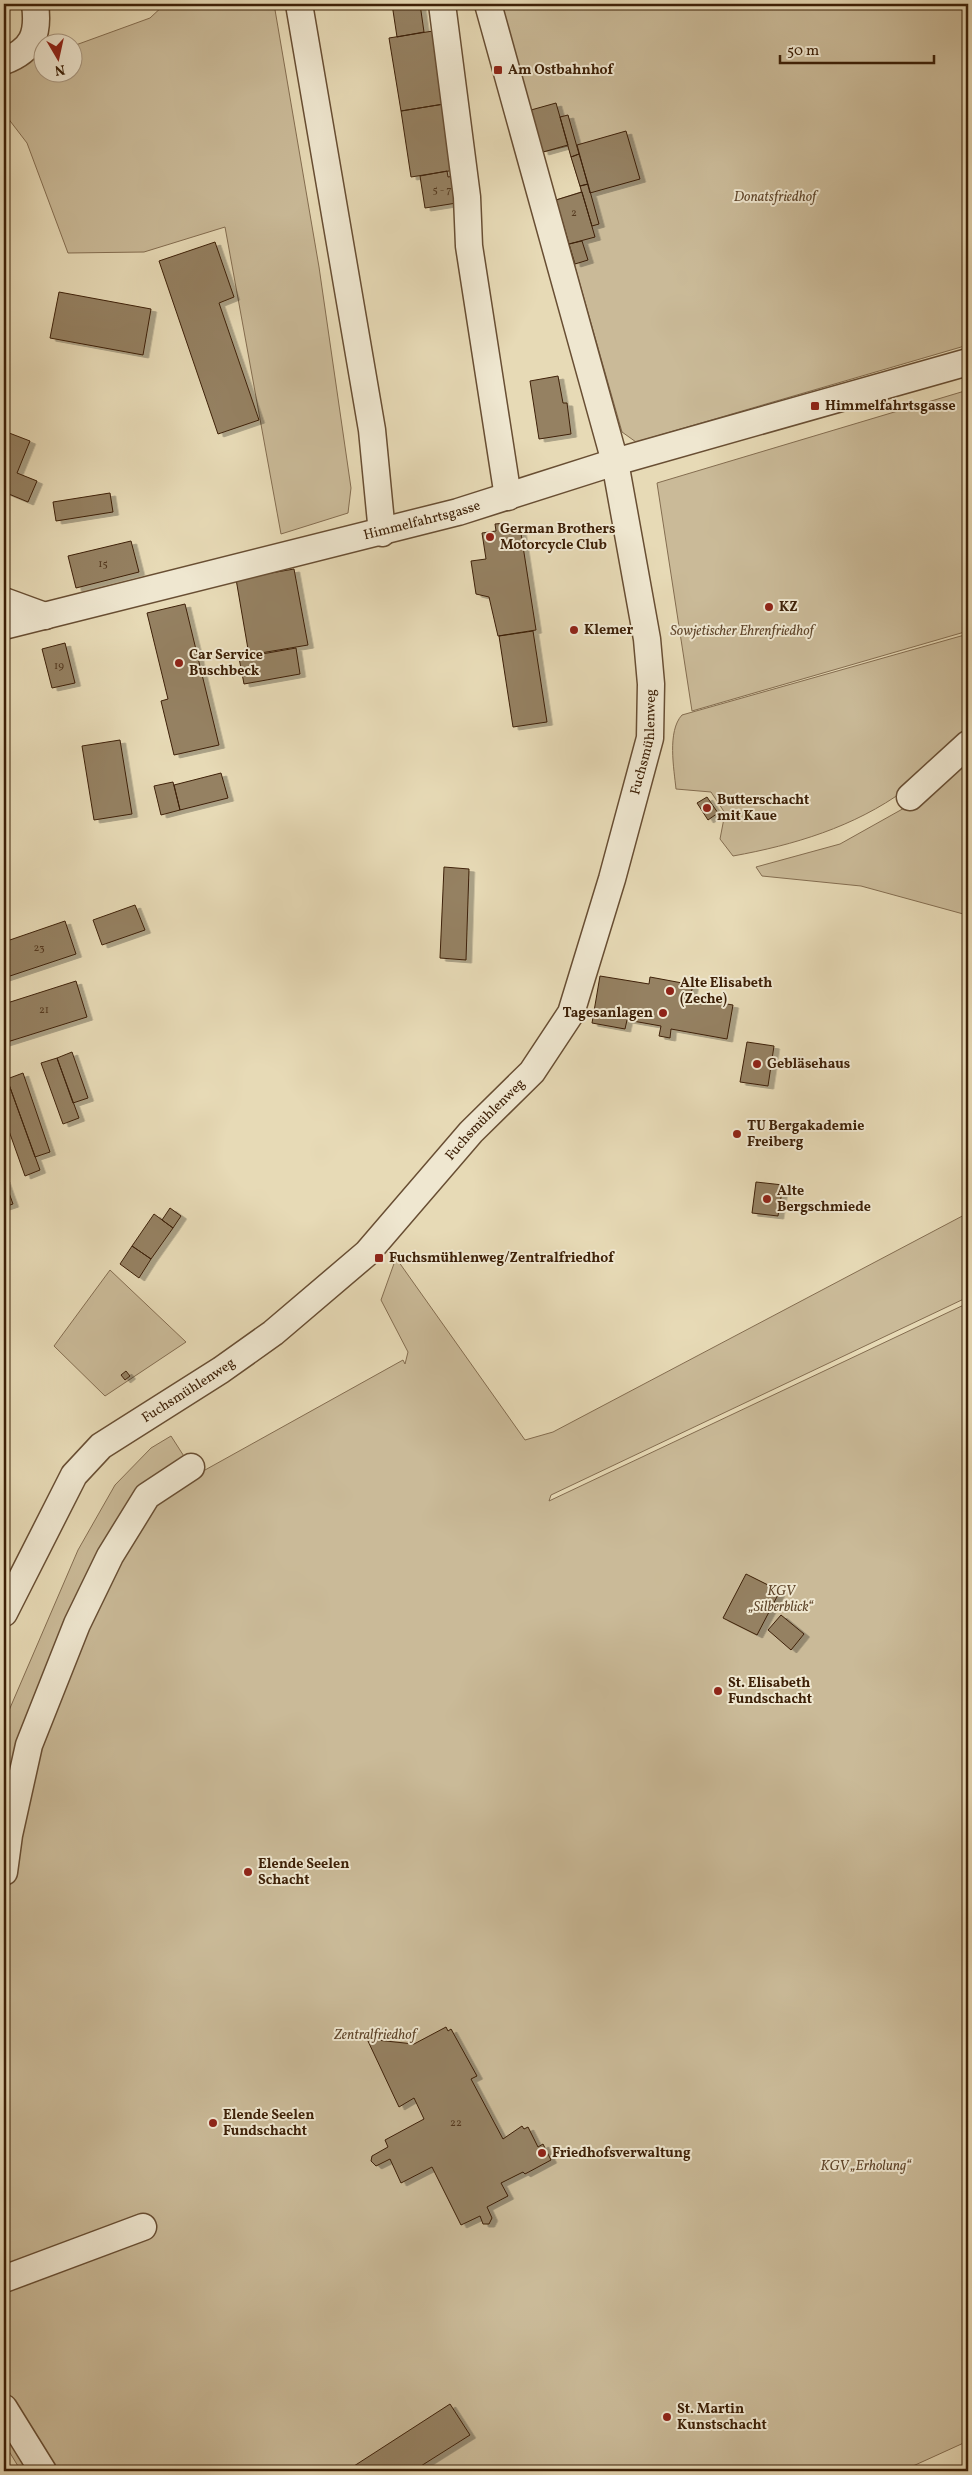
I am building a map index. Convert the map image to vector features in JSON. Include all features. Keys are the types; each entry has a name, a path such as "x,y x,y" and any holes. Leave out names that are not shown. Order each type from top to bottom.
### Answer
{"street":[{"path":"4,61 17,56 29,45 37,23 35,4"},
{"path":"299,4 372,430 382,533"},
{"path":"442,4 467,197 469,246 508,497"},
{"path":"488,4 615,462"},
{"name":"Himmelfahrtsgasse","path":"4,626 382,533 508,497 615,462 968,362"},
{"name":"Fuchsmühlenweg","path":"4,1613 74,1475 101,1446 221,1370 273,1333 367,1253 471,1132 532,1072 572,1013 612,879 650,738 650,684 647,639 615,462"},
{"path":"4,601 45,616"},
{"path":"910,797 968,744"},
{"path":"4,1872 9,1835 29,1745 76,1624 110,1556 146,1496 191,1467"},
{"path":"4,2279 143,2227"},
{"path":"4,2408 43,2471"}],"green space":[{"path":"165,4 274,4 319,267 351,488 348,513 281,534 225,227 144,252 68,253 27,143 4,113 4,67 32,57 32,82 82,82 82,43 150,18"},
{"name":"Donatsfriedhof","path":"501,4 968,4 968,345 636,442 622,432 556,200 581,192 581,189 568,146 543,152"},
{"name":"Sowjetischer Ehrenfriedhof","path":"968,390 968,631 692,711 657,483"},
{"path":"968,634 968,735 913,784 865,814 823,833 801,840 733,856 720,839 725,813 711,792 676,789 673,740 674,730 682,715"},
{"path":"968,750 968,920 967,915 861,886 762,876 756,867 840,844 915,802"},
{"name":"Zentralfriedhof","path":"968,1213 968,1297 551,1495 549,1501 968,1303 968,2441 902,2471 21,2471 4,2443 4,1722 78,1550 115,1485 151,1448 171,1436 196,1475 403,1360 405,1364 408,1352 381,1300 396,1258 525,1440 553,1432"},
{"path":"110,1270 186,1342 105,1396 54,1346"}],"building":[{"path":"392,4 420,4 424,32 397,37"},
{"path":"433,31 444,104 401,111 389,38"},
{"path":"556,103 568,145 543,152 531,110"},
{"path":"444,104 455,170 411,177 401,111"},
{"path":"568,115 579,154 571,157 560,117"},
{"path":"626,131 640,179 590,193 577,145"},
{"path":"579,154 588,184 580,186 571,157"},
{"path":"447,171 448,177 459,175 463,202 425,208 420,176"},
{"path":"588,184 599,224 592,226 580,186"},
{"path":"582,192 595,237 569,244 556,200"},
{"path":"582,241 588,260 575,264 569,244"},
{"path":"215,242 234,297 219,303 259,420 218,434 159,261"},
{"path":"59,292 151,309 143,355 50,338"},
{"path":"558,376 563,403 567,403 571,434 539,439 530,381"},
{"path":"4,431 30,441 17,473 37,481 28,502 4,492"},
{"path":"110,493 113,512 56,521 53,502"},
{"path":"506,523 507,529 520,527 536,630 498,636 489,597 476,594 471,561 486,559 482,533 496,531 495,524"},
{"path":"131,541 139,572 76,588 68,556"},
{"path":"294,569 308,645 249,655 236,579"},
{"name":"Car Service Buschbeck","path":"185,604 219,745 174,755 161,701 168,699 147,613"},
{"path":"533,631 547,722 513,727 499,636"},
{"path":"65,643 75,683 52,688 42,649"},
{"path":"296,648 300,674 244,684 239,658"},
{"path":"120,740 132,814 94,820 82,746"},
{"path":"221,773 228,798 180,810 174,785"},
{"path":"173,782 180,810 161,815 154,786"},
{"name":"Butterschacht mit Kaue","path":"707,797 718,813 708,820 697,803"},
{"path":"444,867 469,869 466,960 440,958"},
{"path":"135,905 145,930 102,945 93,920"},
{"path":"65,921 76,954 4,978 4,942"},
{"name":"Tagesanlagen","path":"600,976 649,984 650,977 693,985 690,998 733,1005 727,1039 671,1029 670,1038 659,1036 661,1026 627,1020 625,1029 592,1023"},
{"path":"76,981 87,1017 4,1043 4,1004"},
{"name":"Gebläsehaus","path":"747,1042 774,1046 768,1086 740,1082"},
{"path":"72,1052 88,1098 73,1103 57,1058"},
{"path":"57,1058 79,1118 63,1124 41,1063"},
{"path":"23,1073 50,1152 35,1157 7,1079"},
{"path":"7,1079 40,1170 25,1176 4,1117 4,1080"},
{"path":"4,1179 13,1204 4,1207"},
{"name":"Alte Bergschmiede","path":"756,1182 783,1185 778,1216 752,1213"},
{"path":"170,1208 181,1216 173,1228 162,1220"},
{"path":"154,1214 173,1228 151,1259 132,1246"},
{"path":"132,1246 151,1259 139,1278 120,1264"},
{"path":"126,1371 130,1376 125,1380 121,1375"},
{"path":"746,1574 780,1591 757,1635 723,1618"},
{"path":"781,1615 804,1634 791,1650 768,1630"},
{"path":"446,2027 448,2031 451,2029 477,2076 471,2079 503,2139 522,2126 524,2129 528,2127 538,2147 543,2144 551,2160 525,2174 523,2172 501,2183 508,2196 487,2207 492,2218 489,2224 483,2224 480,2216 461,2225 432,2167 401,2183 390,2159 376,2166 371,2161 372,2156 388,2147 385,2140 424,2119 414,2098 399,2107 367,2039 414,2044"},
{"path":"450,2404 470,2435 413,2471 357,2471 354,2466"}],"place":[{"name":"Am Ostbahnhof","path":"498,70"},
{"name":"Himmelfahrtsgasse","path":"815,406"},
{"name":"German Brothers Motorcycle Club","path":"490,537"},
{"name":"KZ","path":"769,607"},
{"name":"Klemer","path":"574,630"},
{"name":"Car Service Buschbeck","path":"179,663"},
{"name":"Butterschacht mit Kaue","path":"707,808"},
{"name":"Alte Elisabeth (Zeche)","path":"670,991"},
{"name":"Tagesanlagen","path":"663,1013"},
{"name":"Gebläsehaus","path":"757,1064"},
{"name":"TU Bergakademie Freiberg","path":"737,1134"},
{"name":"Alte Bergschmiede","path":"767,1199"},
{"name":"Fuchsmühlenweg/Zentralfriedhof","path":"379,1258"},
{"name":"St. Elisabeth Fundschacht","path":"718,1691"},
{"name":"Elende Seelen Schacht","path":"248,1872"},
{"name":"Elende Seelen Fundschacht","path":"213,2123"},
{"name":"Friedhofsverwaltung","path":"542,2153"},
{"name":"St. Martin Kunstschacht","path":"667,2417"}],"park label":[{"name":"KGV „Silberblick“","path":"781,1599"},
{"name":"KGV „Erholung“","path":"866,2166"}]}
